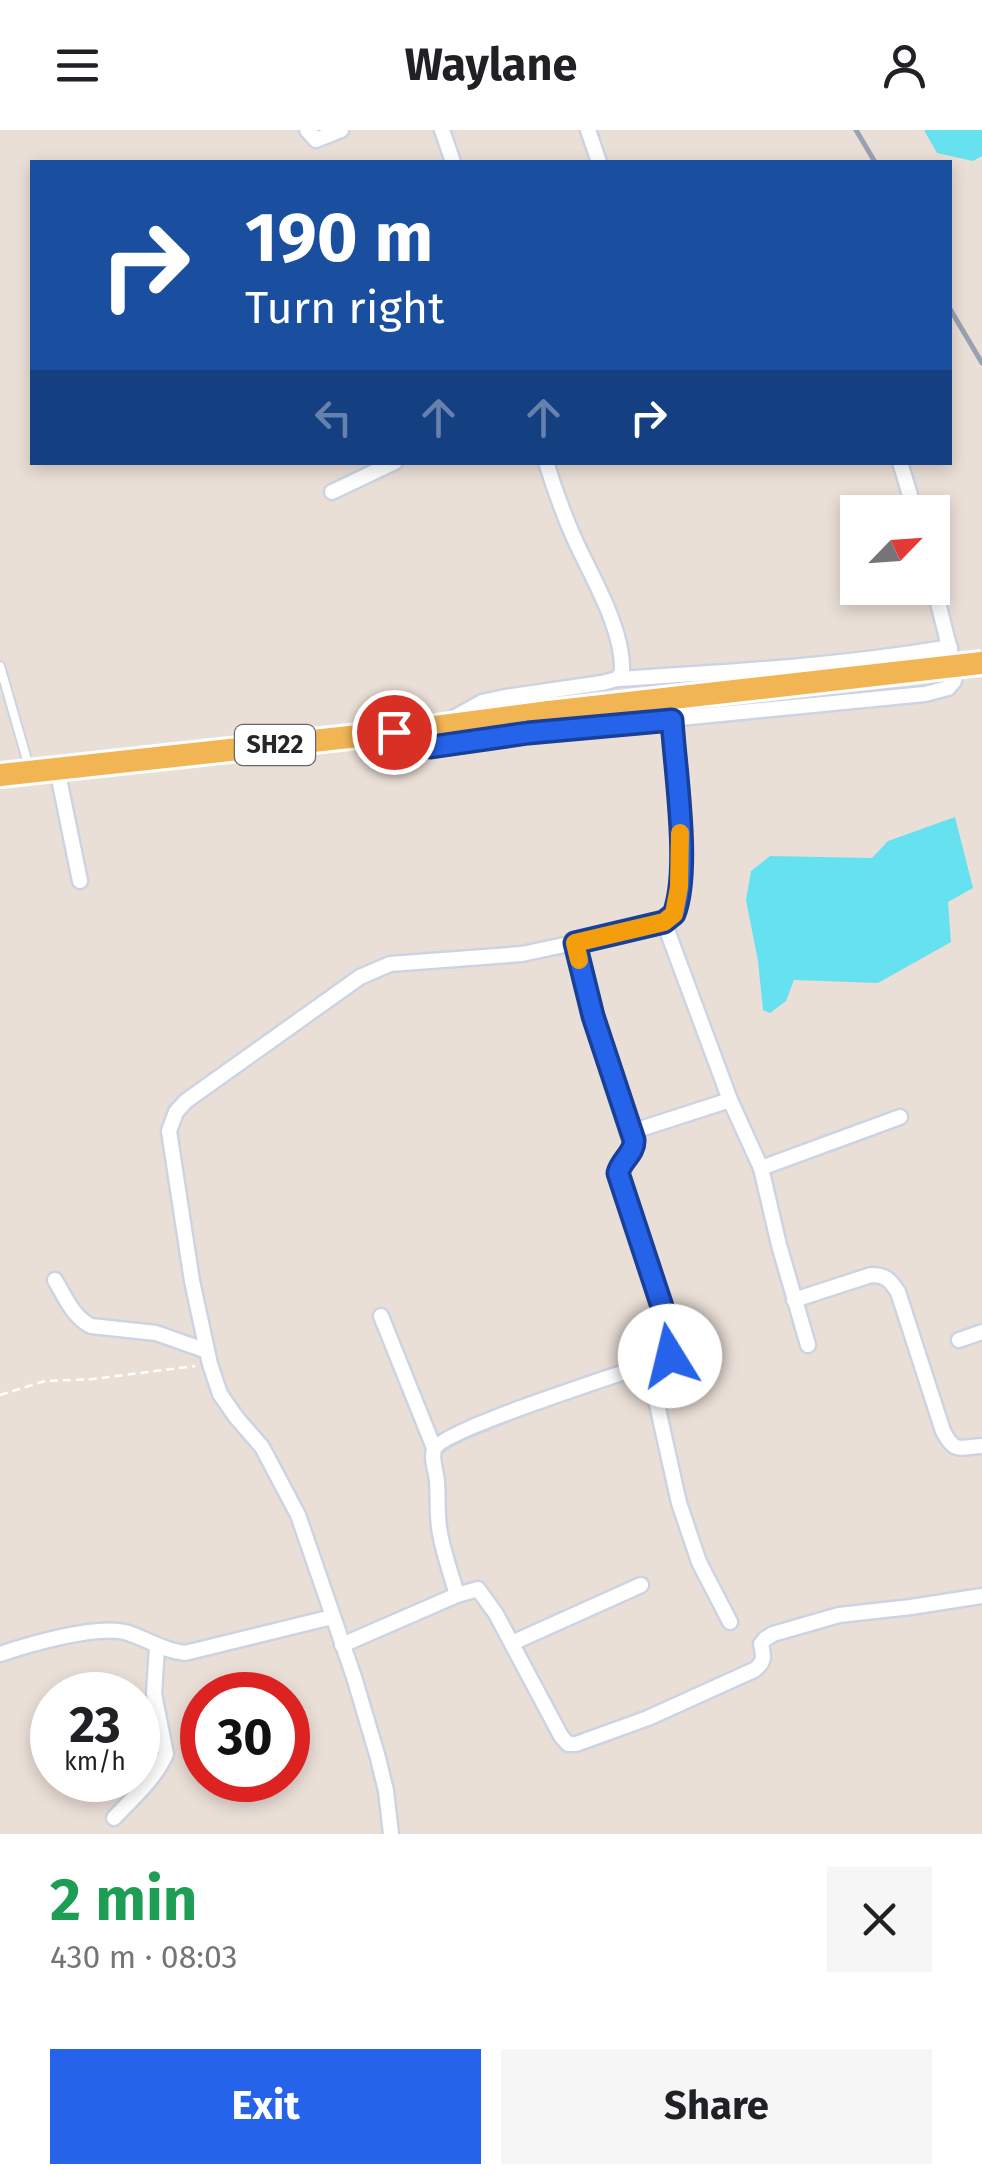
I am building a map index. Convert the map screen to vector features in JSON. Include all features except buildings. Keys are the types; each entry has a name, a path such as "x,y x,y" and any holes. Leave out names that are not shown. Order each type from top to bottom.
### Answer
{"main road":[{"name":"SH22","path":"0,775 982,663"}],"street":[{"path":"308,130 316,140 341,130"},
{"path":"442,130 453,160"},
{"path":"588,130 597,160"},
{"path":"332,492 390,465"},
{"path":"547,465 612,622 622,662 617,679"},
{"path":"901,465 911,495"},
{"path":"394,732 431,747 528,733 925,694 948,688 954,682 939,605"},
{"path":"438,726 482,702 617,679 750,671 950,648"},
{"path":"391,1834 386,1791 298,1515 262,1446 220,1394 208,1357 169,1131 176,1112 186,1101 360,977 376,970 390,964 522,954 664,922 674,914 682,848 672,720"},
{"path":"57,768 80,881"},
{"path":"664,922 730,1100 761,1168 778,1245 808,1346"},
{"path":"434,1448 454,1434 670,1356 675,1346 618,1173 634,1145 593,1016 575,943"},
{"path":"631,1132 730,1100"},
{"path":"761,1168 900,1117"},
{"path":"794,1300 872,1276 889,1278 898,1292 950,1445 982,1446"},
{"path":"55,1280 82,1322 156,1333 208,1357"},
{"path":"380,1316 434,1448 439,1531 456,1595"},
{"path":"959,1340 982,1332"},
{"path":"648,1364 679,1503 699,1562 730,1622"},
{"path":"512,1644 641,1585"},
{"path":"342,1645 478,1589 496,1614 560,1736 568,1744 576,1744 648,1718 754,1670 764,1658 761,1644 774,1634 839,1614 912,1608 982,1596"},
{"path":"0,1654 100,1630 122,1632 172,1652 185,1653 332,1617"},
{"path":"114,1818 166,1754 154,1694 158,1646"}],"lane":[{"path":"0,666 31,772"}],"path":[{"path":"0,1395 44,1381 93,1379 208,1357"}],"water":[{"path":"924,130 982,130 982,156 973,161 937,153"},
{"path":"955,817 973,888 948,902 951,942 878,983 794,980 786,1001 770,1013 763,1010 746,900 751,871 770,856 872,858 888,841"}],"railway":[{"path":"856,130 874,160"},
{"path":"952,312 982,363"}],"slow traffic":[{"path":"579,960 575,943 664,922 674,914 682,848 680,833"}],"route":[{"path":"394,732 431,747 528,733 672,720 682,848 677,908 664,922 575,943 593,1016 634,1140 618,1173 675,1346 670,1356"}]}
